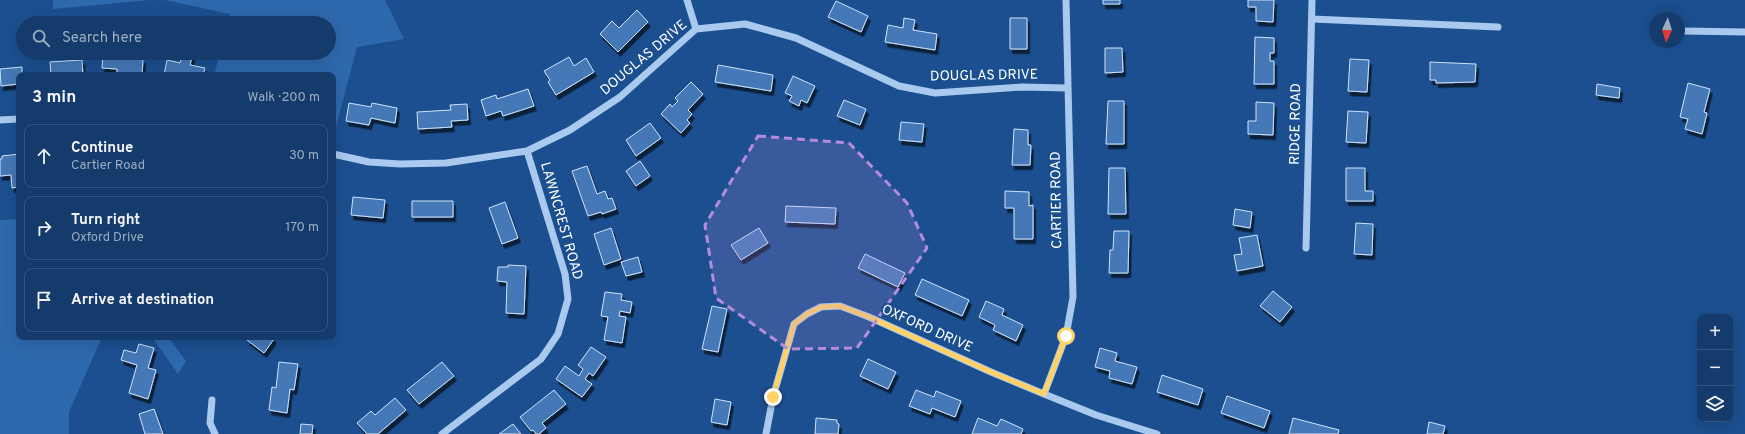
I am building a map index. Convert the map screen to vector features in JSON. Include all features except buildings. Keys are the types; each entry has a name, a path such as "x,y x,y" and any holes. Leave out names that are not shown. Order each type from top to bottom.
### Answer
{"street":[{"path":"687,0 696,28"},
{"name":"CARTIER ROAD","path":"1044,394 1066,336 1073,297 1066,0"},
{"name":"RIDGE ROAD","path":"1306,248 1312,0"},
{"path":"1312,19 1498,27"},
{"name":"DOUGLAS DRIVE","path":"336,155 369,162 400,164 446,163 526,151 570,130 620,98 696,28 745,24 796,38 899,86 935,93 1022,86 1068,88"},
{"path":"1685,31 1745,32"},
{"path":"0,120 16,119"},
{"name":"LAWNCREST ROAD","path":"442,434 541,359 558,334 568,299 566,274 526,151"},
{"name":"OXFORD DRIVE","path":"766,434 773,397 794,324 807,314 821,307 840,306 869,317 991,372 1096,415 1157,434"},
{"path":"212,400 210,423 215,434"}],"highlighted area":[{"path":"758,136 849,143 907,203 927,248 857,348 788,349 716,298 705,225"}],"shaded area":[{"path":"53,0 150,0 53,9"},
{"path":"165,0 385,0 404,39 357,47 336,127 336,72 215,72 218,60 336,60 336,16 230,16 230,14"},
{"path":"16,219 16,340 101,340 69,412 69,434 0,434 0,220"},
{"path":"154,340 170,340 186,361 178,374"}],"route":[{"path":"773,397 794,324 807,314 821,307 840,306 869,317 991,372 1044,394 1066,336"}]}
